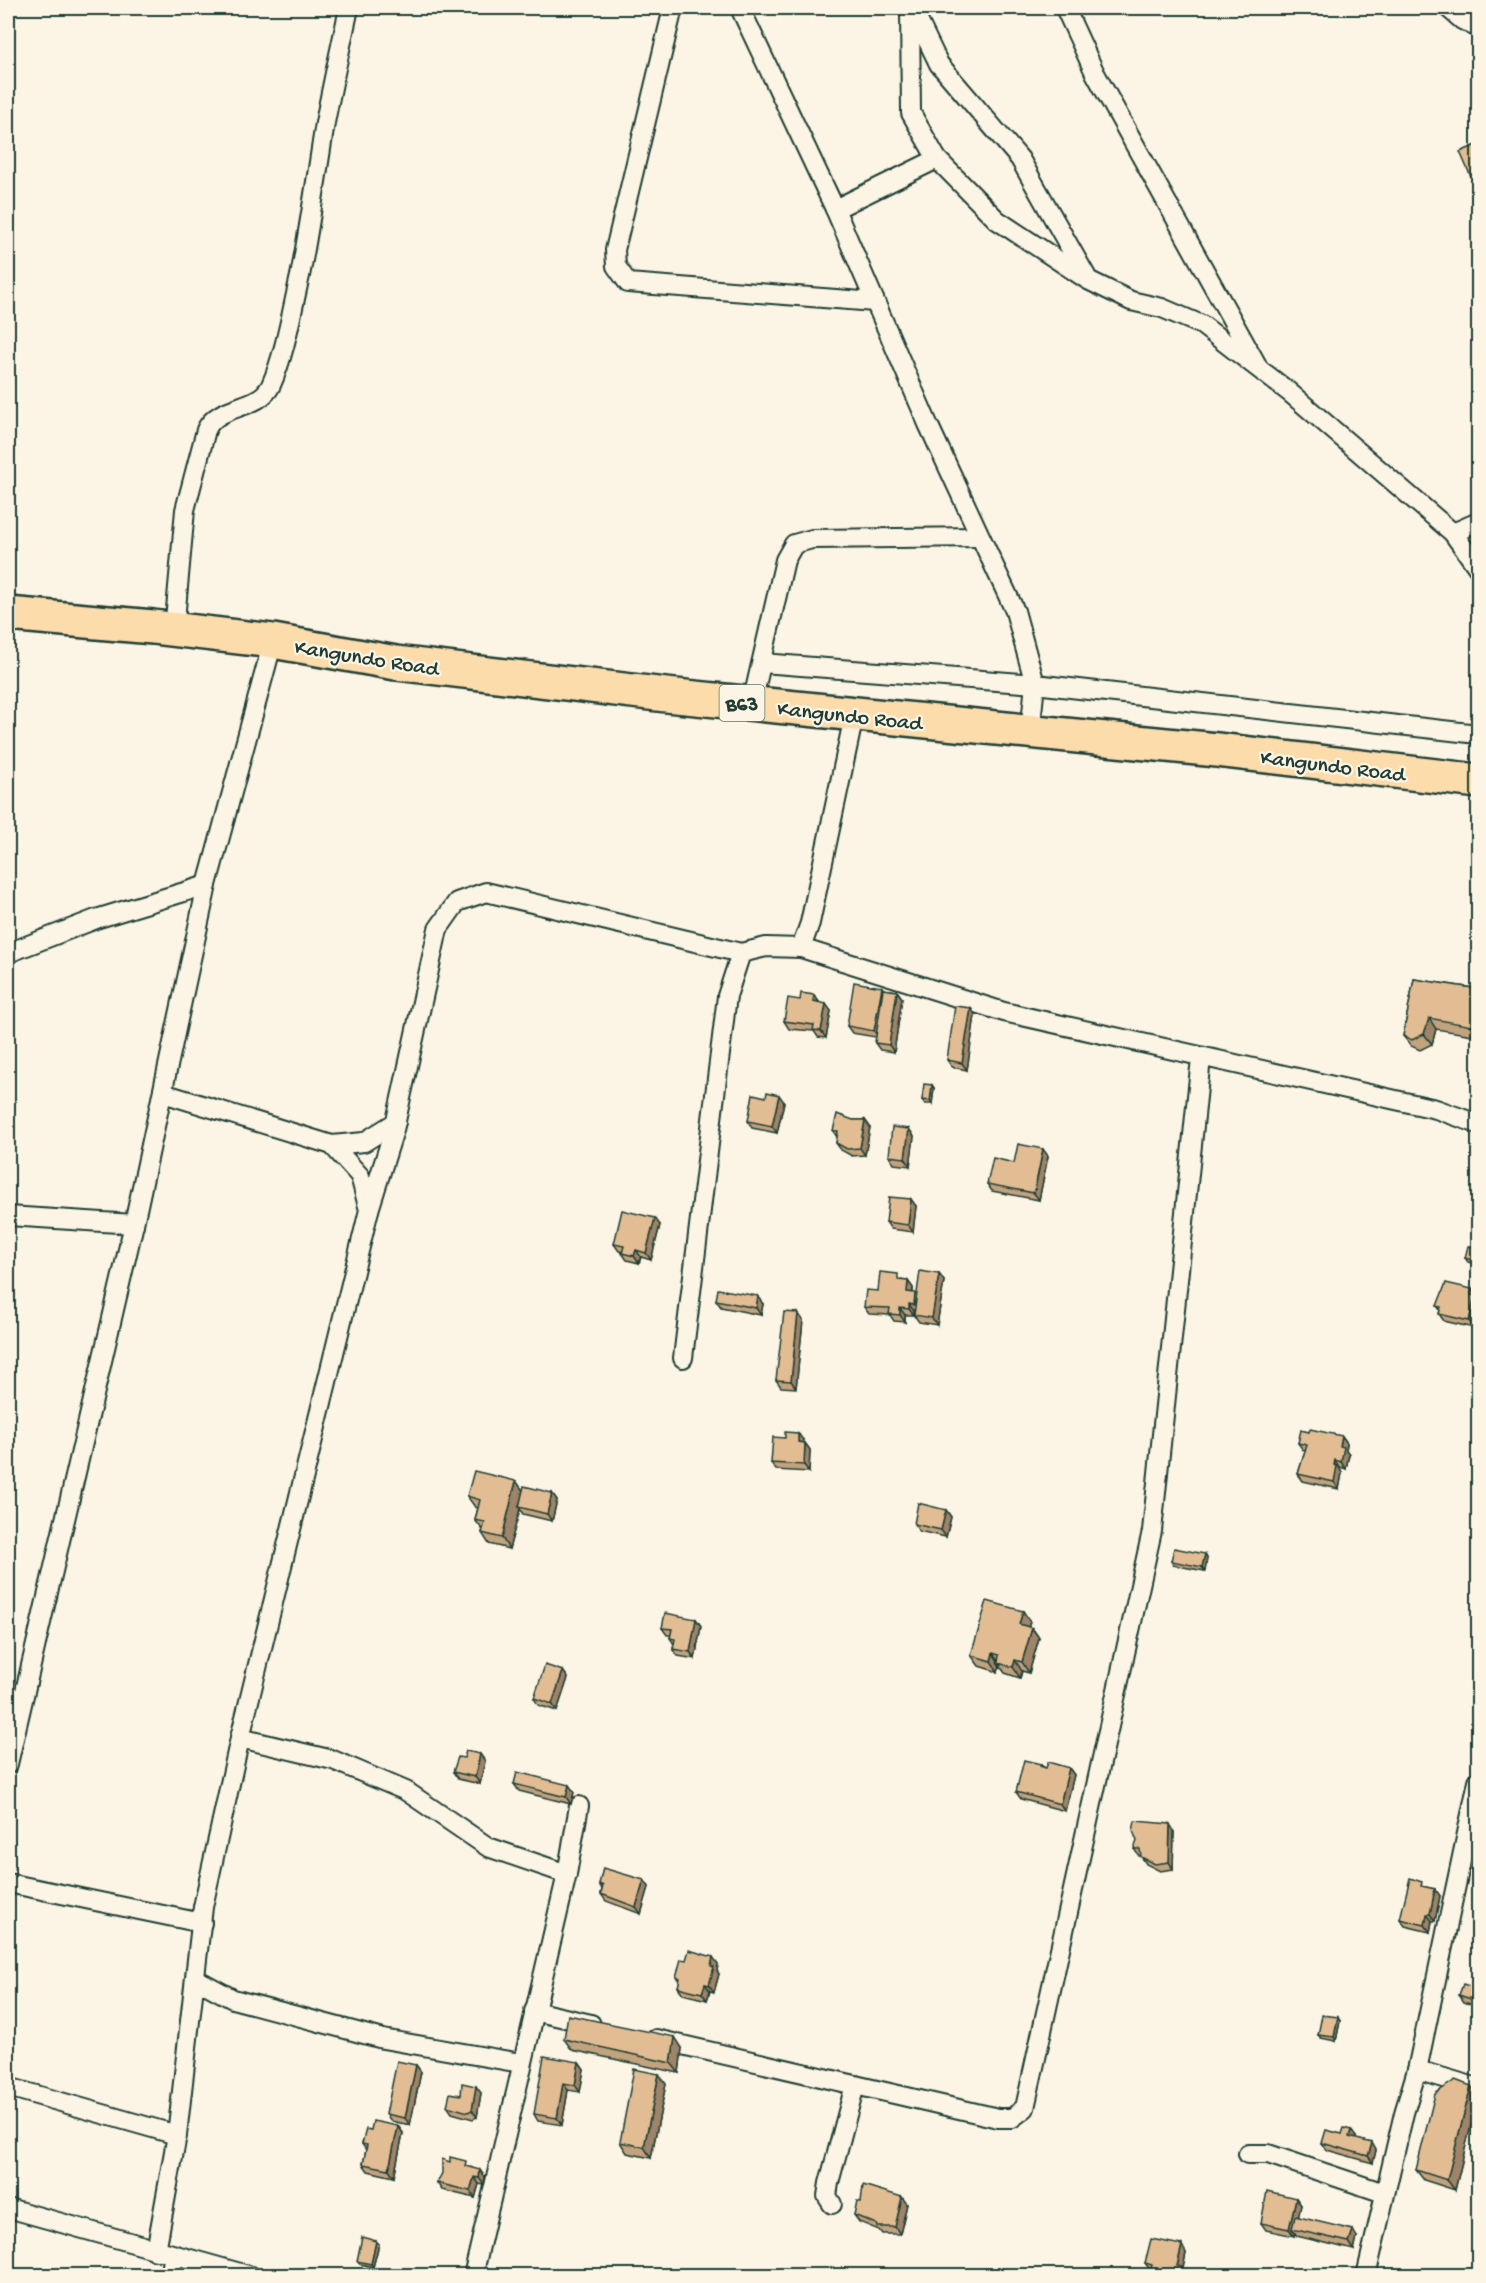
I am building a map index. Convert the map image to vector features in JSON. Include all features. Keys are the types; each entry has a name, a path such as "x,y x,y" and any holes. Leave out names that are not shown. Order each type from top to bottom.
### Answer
{"highway":[{"name":"Kangundo Road","path":"8,614 273,641 396,663 854,716 1225,751 1479,781"}],"street":[{"path":"174,631 185,510 206,430 210,420 218,414 254,399 270,387 281,351 311,223 326,123 349,8"},
{"path":"673,8 615,250 616,266 628,283 875,302"},
{"path":"740,8 835,209 1015,611 1035,684 1030,733"},
{"path":"911,8 911,113 937,159 997,220 1088,280 1131,301 1162,308 1202,325 1261,371 1453,533 1479,567"},
{"path":"911,8 939,64 1020,159 1088,280"},
{"path":"1065,8 1095,73 1261,371"},
{"path":"1448,8 1462,20 1479,28"},
{"path":"835,209 937,159"},
{"path":"1453,533 1479,522"},
{"path":"753,704 785,561 794,544 812,539 980,537"},
{"path":"8,1764 134,1224 207,885 273,641"},
{"path":"762,663 1035,684 1479,734"},
{"path":"801,948 810,923 854,716"},
{"path":"8,953 96,919 207,885"},
{"path":"170,2276 165,2253 202,1923 240,1738 369,1210 396,1122 438,929 457,902 486,892 741,953 765,947 801,948 1004,1012 1436,1109 1479,1124"},
{"path":"683,1358 728,990 741,953"},
{"path":"637,2035 998,2118 1012,2118 1025,2108 1152,1531 1201,1058"},
{"path":"163,1093 332,1145 364,1142 396,1122"},
{"path":"332,1145 360,1176 369,1210"},
{"path":"8,1216 134,1224"},
{"path":"240,1738 333,1760 406,1791 488,1847 567,1874"},
{"path":"1366,2276 1384,2193 1417,2070 1479,1781"},
{"path":"472,2276 567,1874 579,1806"},
{"path":"8,1883 202,1923"},
{"path":"196,1979 233,1999 373,2036 521,2063"},
{"path":"534,2011 603,2027"},
{"path":"1417,2070 1479,2088"},
{"path":"832,2204 827,2196 829,2183 855,2085"},
{"path":"8,2087 177,2135"},
{"path":"1248,2154 1268,2154 1384,2193"},
{"path":"8,2208 251,2276"}],"building":[{"path":"1479,144 1479,185 1475,186 1460,152"},
{"path":"1414,979 1479,989 1477,1027 1429,1018 1424,1034 1412,1040 1403,1036"},
{"path":"854,982 882,987 874,1031 847,1026"},
{"path":"883,989 897,991 889,1045 875,1043"},
{"path":"801,993 814,995 813,1001 826,1004 821,1031 813,1030 814,1025 784,1021 788,998 800,1000"},
{"path":"955,1006 971,1008 962,1063 947,1060"},
{"path":"924,1084 932,1085 930,1101 922,1100"},
{"path":"767,1092 779,1095 772,1126 748,1121 753,1094 766,1097"},
{"path":"837,1114 853,1120 865,1120 860,1148 847,1149 836,1143 838,1131 833,1131"},
{"path":"892,1127 909,1129 905,1158 889,1156"},
{"path":"1018,1144 1043,1149 1034,1193 987,1184 993,1158 1014,1163"},
{"path":"889,1197 911,1199 908,1225 886,1222"},
{"path":"622,1210 655,1218 646,1253 636,1250 634,1256 622,1253 624,1246 614,1244"},
{"path":"1468,1246 1479,1248 1479,1265 1465,1258"},
{"path":"920,1271 939,1274 932,1318 914,1315"},
{"path":"880,1272 898,1274 898,1280 908,1281 907,1292 915,1293 914,1305 909,1304 909,1309 900,1308 900,1315 889,1314 890,1308 864,1307 866,1290 878,1291"},
{"path":"1446,1283 1472,1289 1471,1295 1475,1296 1469,1321 1439,1314 1441,1307 1437,1306"},
{"path":"718,1289 758,1296 756,1308 716,1300"},
{"path":"784,1312 798,1313 791,1381 776,1380"},
{"path":"1310,1429 1342,1436 1340,1446 1344,1447 1341,1462 1335,1460 1334,1465 1337,1466 1334,1482 1298,1474 1307,1445 1298,1443 1301,1430 1309,1432"},
{"path":"785,1432 798,1433 798,1442 805,1443 804,1465 771,1463 773,1437 785,1438"},
{"path":"474,1471 516,1481 502,1538 482,1533 485,1522 475,1520 480,1500 467,1496"},
{"path":"524,1486 552,1493 547,1514 519,1507"},
{"path":"918,1503 946,1510 941,1530 914,1524"},
{"path":"1174,1548 1205,1554 1202,1567 1171,1561"},
{"path":"987,1601 1023,1611 1019,1624 1032,1628 1022,1662 1015,1660 1013,1667 998,1663 999,1655 993,1653 991,1661 971,1655"},
{"path":"665,1613 696,1619 690,1652 673,1649 675,1639 670,1638 672,1629 662,1628"},
{"path":"545,1665 563,1671 552,1704 534,1698"},
{"path":"466,1751 480,1754 475,1777 453,1772 458,1757 464,1758"},
{"path":"1024,1760 1041,1764 1040,1766 1046,1768 1048,1762 1069,1768 1060,1804 1016,1792"},
{"path":"517,1772 569,1785 566,1797 514,1784"},
{"path":"1135,1821 1170,1824 1169,1862 1155,1864 1141,1857 1140,1849 1134,1849 1137,1841 1133,1831"},
{"path":"603,1868 644,1880 636,1907 601,1894 603,1886 599,1884"},
{"path":"1410,1878 1422,1882 1421,1886 1435,1889 1430,1914 1427,1914 1425,1925 1400,1919"},
{"path":"689,1950 713,1957 711,1966 714,1967 709,1985 705,1984 702,1993 678,1987 680,1978 676,1977 681,1959 686,1960"},
{"path":"1463,1984 1479,1989 1479,2002 1459,1995"},
{"path":"568,2015 675,2037 671,2063 564,2039"},
{"path":"1322,2015 1338,2017 1334,2037 1318,2035"},
{"path":"544,2056 579,2062 575,2085 563,2083 557,2118 534,2114"},
{"path":"397,2061 416,2065 405,2118 386,2114"},
{"path":"634,2069 659,2074 644,2147 620,2142"},
{"path":"1455,2080 1471,2086 1447,2180 1416,2170 1435,2094"},
{"path":"462,2083 476,2086 472,2110 468,2112 447,2106 450,2093 461,2095"},
{"path":"373,2121 398,2126 389,2169 363,2164 367,2145 362,2144 366,2129 371,2130"},
{"path":"1344,2128 1351,2130 1349,2137 1372,2143 1368,2156 1322,2143 1326,2130 1342,2134"},
{"path":"450,2157 466,2161 465,2166 480,2170 479,2178 474,2177 470,2191 437,2183 442,2173 442,2159 450,2162"},
{"path":"863,2185 902,2197 895,2227 877,2227 876,2224 854,2215 857,2201 861,2202"},
{"path":"1267,2191 1296,2198 1289,2229 1261,2223"},
{"path":"1295,2216 1353,2230 1349,2242 1292,2229"},
{"path":"362,2237 376,2241 371,2264 357,2261"},
{"path":"1151,2239 1182,2245 1177,2266 1182,2267 1180,2276 1149,2276 1152,2265 1145,2263"}]}
